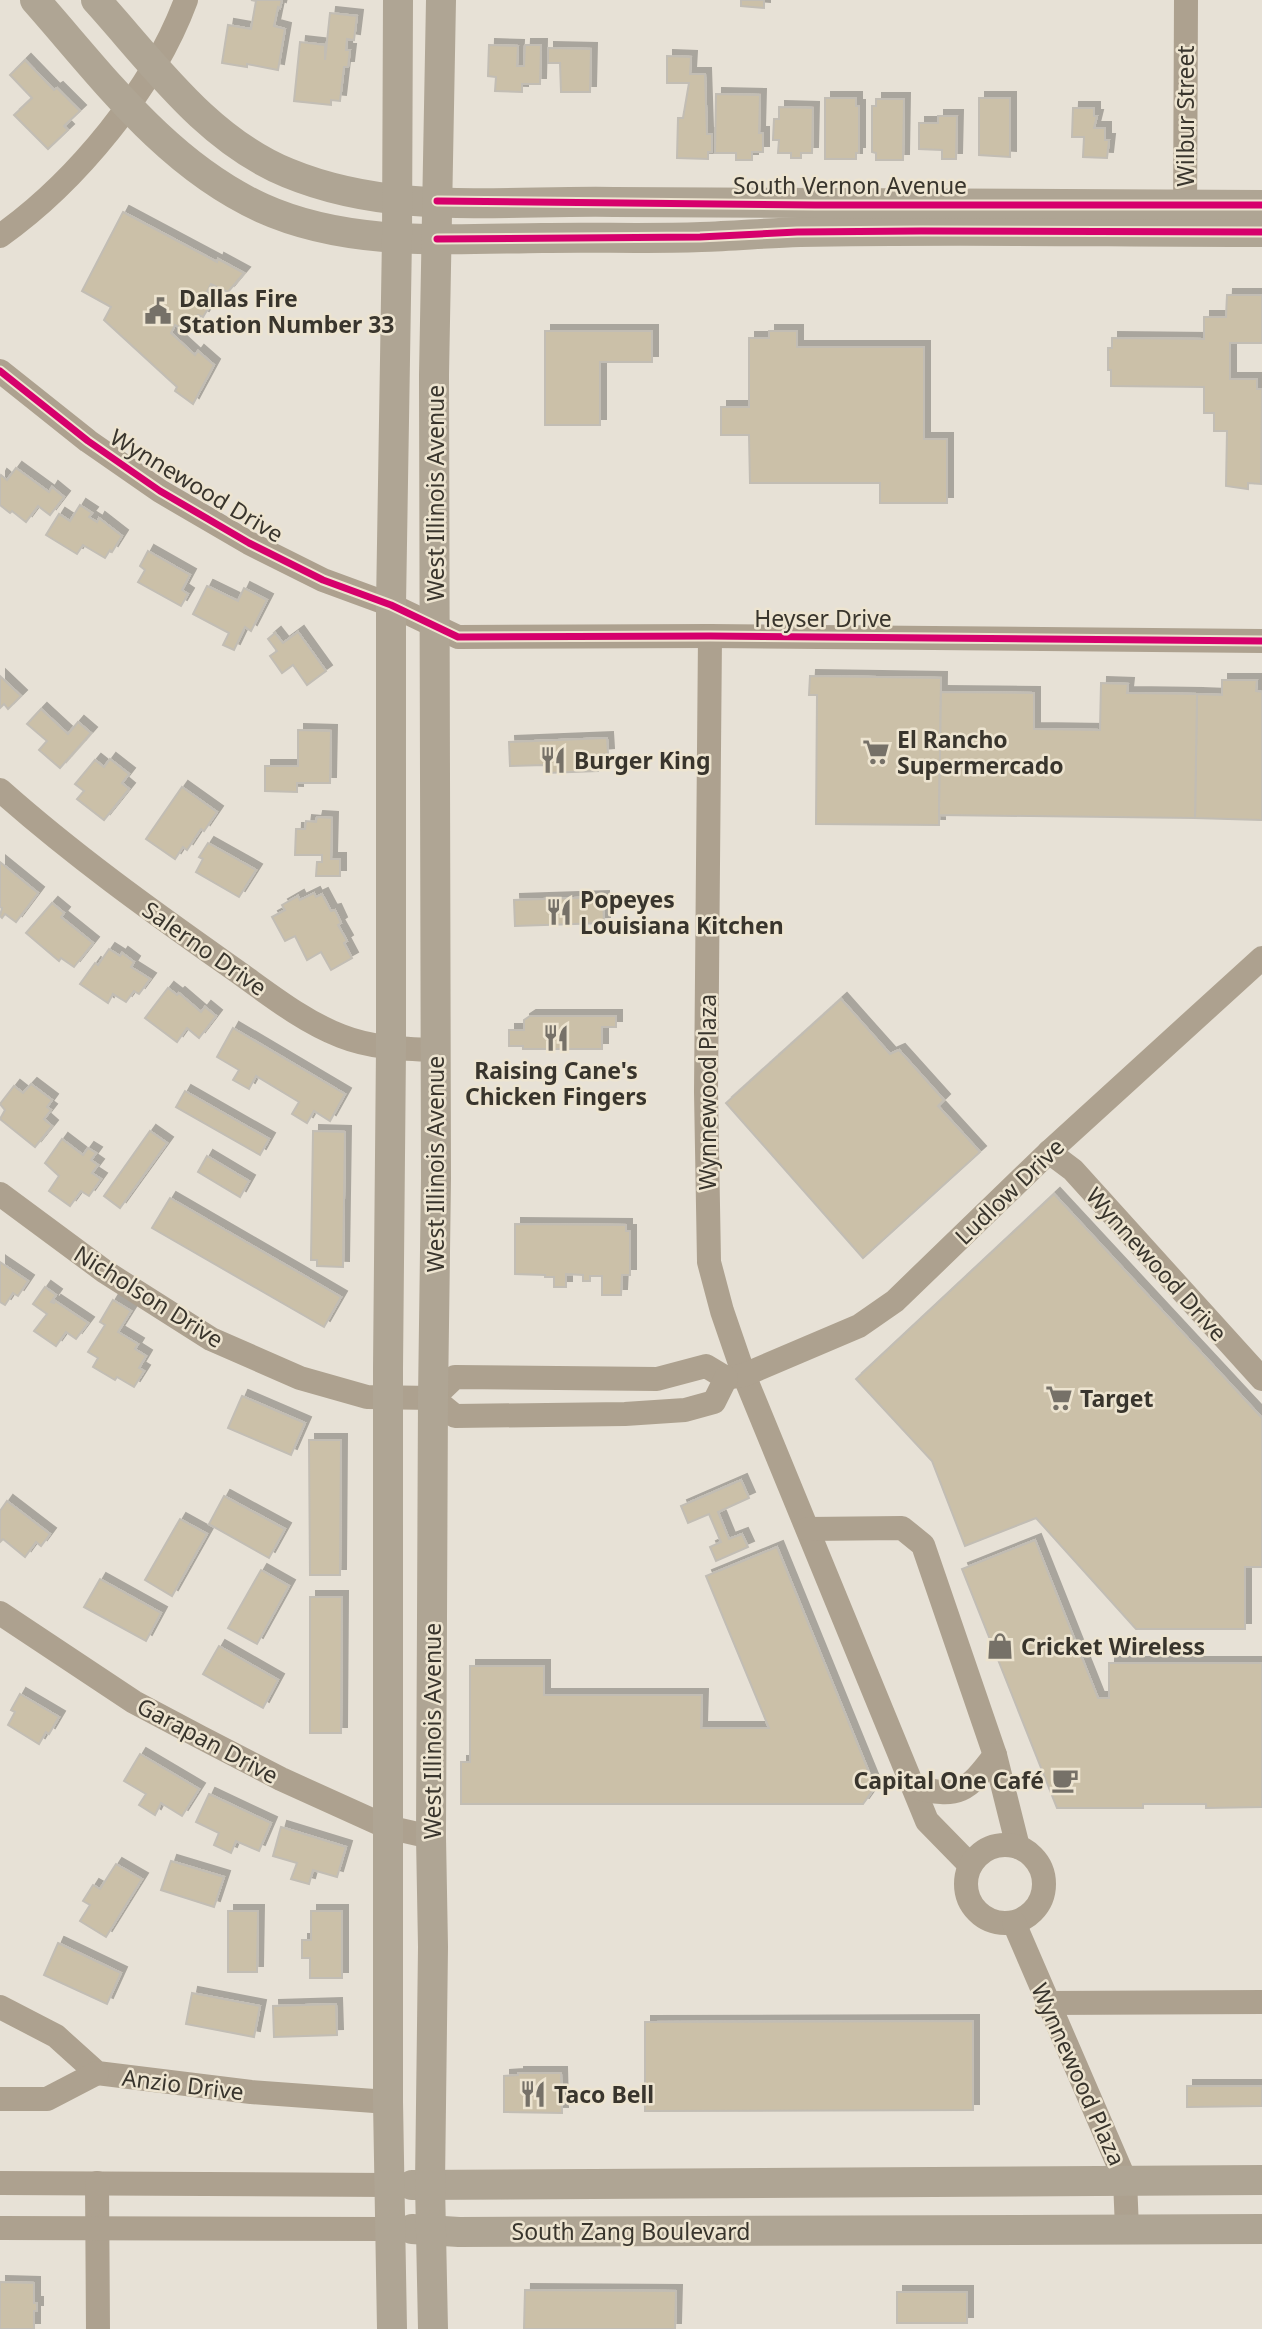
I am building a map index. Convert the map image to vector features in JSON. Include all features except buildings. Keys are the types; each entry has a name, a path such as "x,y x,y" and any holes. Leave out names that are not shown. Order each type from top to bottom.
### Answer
{"main road":[{"name":"South Vernon Avenue","path":"35,0 127,105 166,144 204,176 264,209 294,220 341,230 437,239 700,237 797,232 921,231 1185,218 1262,205"},
{"name":"South Vernon Avenue","path":"96,0 202,117 237,147 286,172 330,188 398,201 815,205 1185,218 1262,232"},
{"name":"West Illinois Avenue","path":"392,2329 387,1827 391,605 398,201 398,0"},
{"name":"West Illinois Avenue","path":"433,2329 430,2184 433,1961 431,1837 436,626 434,375 441,0"},
{"name":"South Zang Boulevard","path":"389,2185 1262,2180"},
{"name":"South Zang Boulevard","path":"390,2229 459,2232 1262,2229"}],"street":[{"path":"0,236 52,194 116,123 153,64 186,0"},
{"name":"Wilbur Street","path":"1185,218 1186,0"},
{"name":"Wynnewood Drive","path":"0,371 88,441 160,491 249,543 323,580 391,605"},
{"name":"Heyser Drive","path":"391,605 458,637 710,636 1262,641"},
{"name":"Wynnewood Plaza","path":"710,636 706,1079 709,1262 735,1376 808,1529 927,1821 970,1865"},
{"name":"Salerno Drive","path":"0,790 142,904 302,1016 340,1036 368,1045 391,1049 435,1050"},
{"name":"Ludlow Drive","path":"735,1376 859,1326 895,1301 1049,1152 1262,958"},
{"name":"Wynnewood Drive","path":"1049,1152 1073,1170 1262,1379"},
{"name":"Nicholson Drive","path":"0,1194 104,1271 211,1339 300,1378 367,1396 433,1398"},
{"path":"706,1366 735,1376 714,1402 685,1410 625,1414 455,1416 433,1398 456,1377 657,1379 706,1366"},
{"path":"808,1529 902,1528 923,1545 995,1755 1018,1847"},
{"name":"Garapan Drive","path":"0,1613 134,1702 281,1779 387,1827 431,1837"},
{"path":"913,1786 938,1794 962,1790 975,1782 995,1755"},
{"path":"996,1846 1018,1847 1028,1852 1042,1870 1043,1892 1040,1903 1033,1912 1014,1923 992,1921 974,1908 966,1887 970,1865 986,1849 996,1846"},
{"name":"Wynnewood Plaza","path":"1014,1923 1125,2180 1127,2229"},
{"path":"1047,2003 1262,2003"},
{"name":"Anzio Drive","path":"0,2007 56,2036 97,2073 251,2092 388,2102"},
{"path":"0,2099 47,2099 97,2073"},
{"name":"South Zang Boulevard","path":"0,2183 389,2185"},
{"path":"97,2183 99,2329"},
{"name":"South Zang Boulevard","path":"0,2228 390,2229"}],"cycle path":[{"path":"437,201 815,205 1262,205"},
{"path":"437,239 700,237 797,232 1262,232"},
{"path":"0,371 88,441 160,491 249,543 323,580 391,605 458,637 710,636 1262,641"}],"place":[{"name":"Dallas Fire Station Number 33","path":"158,311"},
{"name":"El Rancho Supermercado","path":"876,752"},
{"name":"Burger King","path":"553,760"},
{"name":"Popeyes Louisiana Kitchen","path":"559,912"},
{"name":"Raising Cane's Chicken Fingers","path":"556,1038"},
{"name":"Target","path":"1059,1398"},
{"name":"Cricket Wireless","path":"1000,1646"},
{"name":"Capital One Café","path":"1065,1780"},
{"name":"Taco Bell","path":"533,2094"}]}
